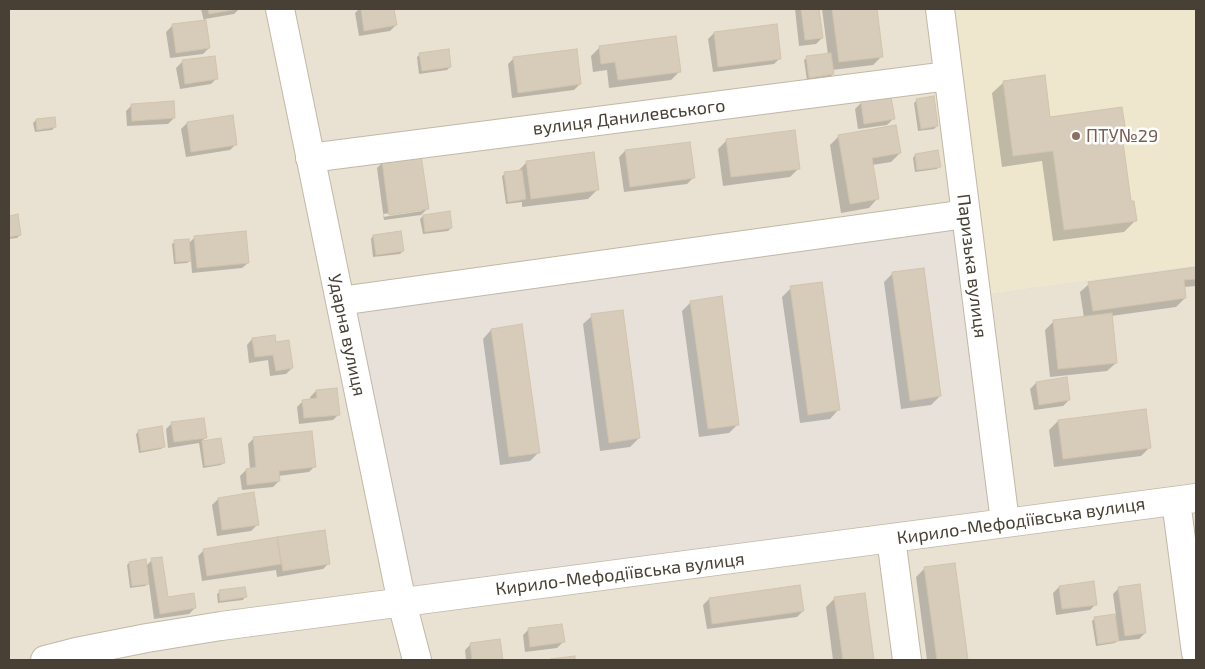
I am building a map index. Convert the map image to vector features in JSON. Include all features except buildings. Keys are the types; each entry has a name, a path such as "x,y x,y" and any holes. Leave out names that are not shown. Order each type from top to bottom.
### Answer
{"street":[{"name":"Ударна вулиця","path":"280,9 402,602 417,660"},
{"name":"Паризька вулиця","path":"940,9 1005,522"},
{"name":"вулиця Данилевського","path":"310,158 948,76"},
{"path":"340,301 966,214"},
{"path":"1186,499 1196,653"},
{"name":"Кирило-Мефодіївська вулиця","path":"45,660 156,636 221,626 1186,499"},
{"path":"891,538 907,660"}],"shaded area":[{"path":"9,9 940,9 976,295 1196,265 1196,660 9,660"},
{"name":"ПТУ№29","path":"940,9 1196,9 1196,265 976,295"},
{"path":"966,214 1005,522 402,603 340,301"}],"place":[{"name":"ПТУ№29","path":"1076,136"}]}
